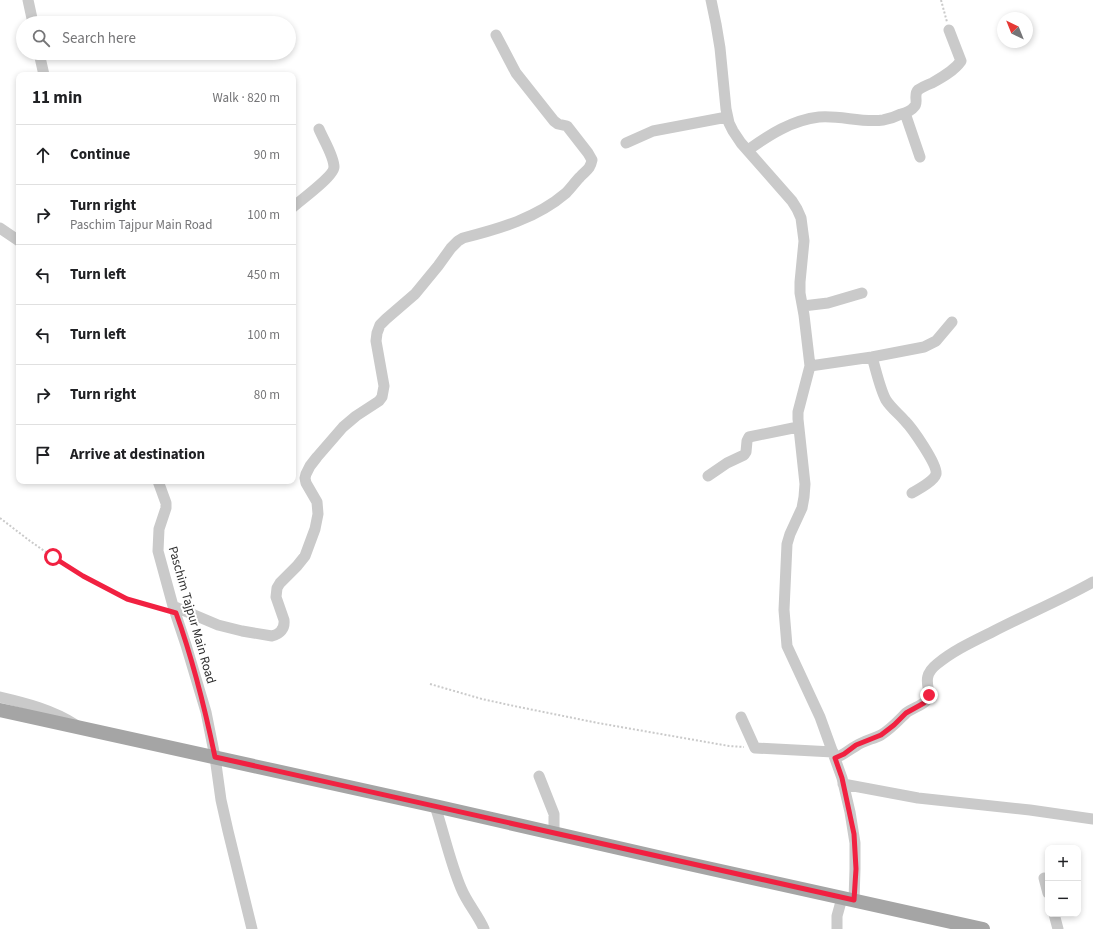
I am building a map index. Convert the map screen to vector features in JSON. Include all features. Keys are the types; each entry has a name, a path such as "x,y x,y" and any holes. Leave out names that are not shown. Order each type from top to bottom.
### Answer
{"main road":[{"path":"0,710 983,929"}],"street":[{"path":"28,0 31,16"},
{"path":"710,0 720,48 727,117 733,131 792,201 801,218 804,240 800,292 810,366 798,412 798,427 805,484 802,508 787,544 784,610 787,646 820,718 834,755 850,812 855,844 856,869 848,899 837,916 837,929"},
{"path":"748,150 777,132 795,123 807,120 820,117 856,120 882,120 905,113 916,106 916,93 918,90 945,75 961,62 949,30"},
{"path":"174,610 218,625 242,631 272,636 281,632 285,624 276,597 277,588 305,556 315,529 318,514 316,502 306,483 306,474 316,457 343,427 356,416 379,401 382,397 384,386 376,341 377,332 380,325 414,294 458,241 463,238 498,228 539,212 566,192 589,169 592,160 588,153 567,126 556,123 520,79 496,35"},
{"path":"41,60 43,72"},
{"path":"905,113 920,156"},
{"path":"626,143 653,131 727,117"},
{"path":"296,205 328,178 334,170 333,160 319,129"},
{"path":"0,228 16,239"},
{"path":"803,306 828,303 862,293"},
{"path":"810,366 872,357 924,347 936,341 952,322"},
{"path":"872,357 887,401 916,434 936,470 936,474 928,483 912,493"},
{"path":"708,476 744,455 746,452 747,441 750,437 798,427"},
{"name":"Paschim Tajpur Main Road","path":"159,484 166,503 166,508 159,528 158,551 174,610 206,712 228,831 252,929"},
{"path":"741,717 755,748 834,755 844,754 856,745 881,735 906,713 927,700 929,695 927,683 928,675 936,665 956,651 1016,620 1056,602 1093,582"},
{"path":"0,697 28,704 64,717 81,728"},
{"path":"538,776 554,814 554,834"},
{"path":"843,784 918,798 1030,810 1093,819"},
{"path":"435,806 462,890 484,929"},
{"path":"1055,917 1058,929"}],"path":[{"path":"940,0 949,30"},
{"path":"0,518 41,549 83,576 127,599 174,610"},
{"path":"430,684 482,699 598,723 729,746 755,748"}],"route":[{"path":"53,557 83,576 127,599 176,613 206,712 215,757 854,900 856,869 854,834 842,778 835,758 844,754 856,745 881,735 906,713 924,703 929,695"}]}
